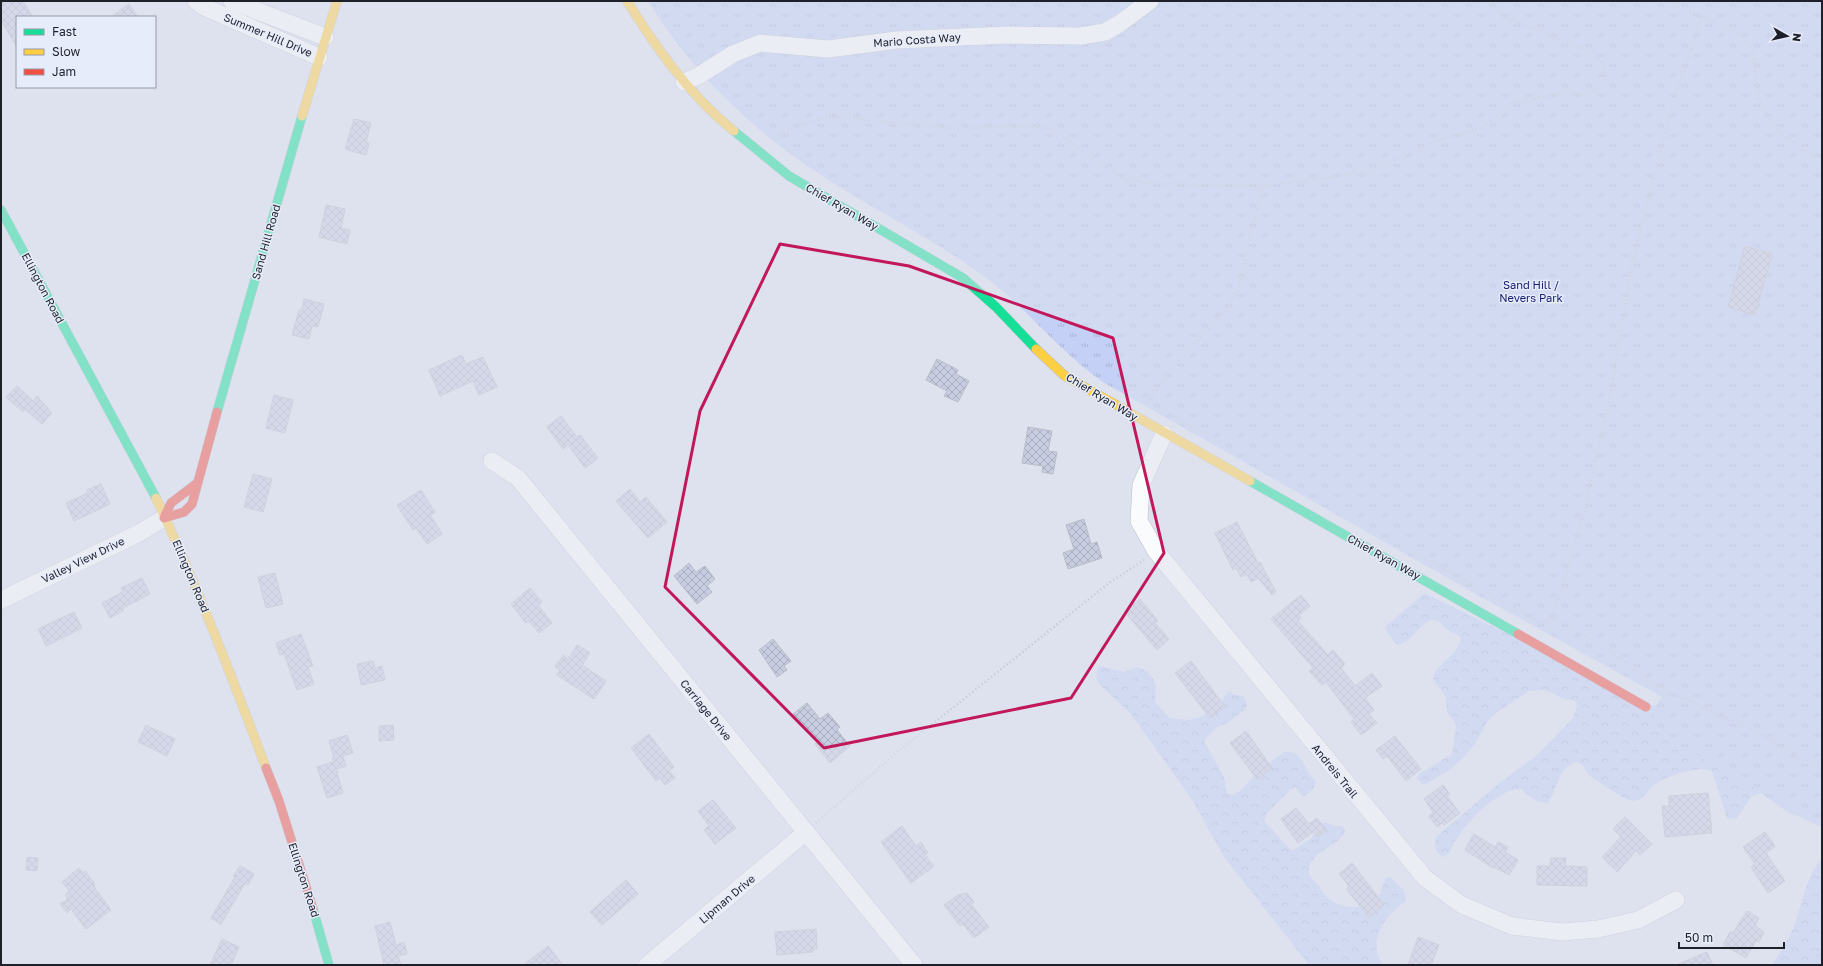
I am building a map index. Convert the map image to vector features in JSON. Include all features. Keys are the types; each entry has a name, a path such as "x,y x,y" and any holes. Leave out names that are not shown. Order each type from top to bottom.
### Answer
{"street":[{"name":"Summer Hill Drive","path":"196,1 204,7 319,57"},
{"name":"Summer Hill Drive","path":"232,1 325,37"},
{"name":"Sand Hill Road","path":"164,518 177,517 192,506 196,497 196,484 319,57 337,1"},
{"name":"Chief Ryan Way","path":"627,1 656,47 684,82 731,129 789,176 963,278 996,307 1037,350 1065,376 1164,434 1539,645 1646,707"},
{"name":"Mario Costa Way","path":"684,82 698,76 733,54 760,43 828,49 897,40 1006,35 1081,36 1105,32 1150,1"},
{"name":"Ellington Road","path":"1,210 149,484 181,552 234,682 279,802 322,937 328,965"},
{"name":"Andreis Trail","path":"1164,434 1140,485 1140,521 1156,551 1425,878 1462,905 1512,926 1562,932 1598,929 1638,920 1676,900"},
{"name":"Carriage Drive","path":"492,461 518,478 914,965"},
{"path":"164,518 171,503 196,484"},
{"name":"Valley View Drive","path":"1,600 140,533 164,518"},
{"name":"Lipman Drive","path":"647,965 806,832"}],"path":[{"path":"769,138 820,119 840,118 951,128 1030,126 1046,128 1064,137 1105,168 1125,179 1155,184 1262,186 1367,172 1432,142 1483,127 1515,102 1564,93 1583,94 1597,90 1605,79 1606,66 1587,49 1503,18 1485,1"},
{"path":"1668,1 1742,35 1752,51 1759,99 1766,114 1778,129 1791,141 1814,156 1822,156"},
{"path":"1539,645 1552,618 1586,505 1612,386 1633,259 1676,90 1683,74 1702,16"},
{"path":"764,134 776,142"},
{"path":"782,147 822,173"},
{"path":"1138,419 1171,368 1224,313 1238,290 1262,186"},
{"path":"1142,400 1155,406"},
{"path":"1169,413 1209,436"},
{"path":"1409,550 1539,622 1552,618 1599,643 1656,685 1756,732 1822,769"},
{"path":"806,832 908,744 1109,583 1156,551"}],"highlighted area":[{"path":"780,244 909,266 1113,338 1164,553 1071,698 824,748 665,587 700,411"}],"green space":[{"name":"Sand Hill / Nevers Park","path":"648,1 1822,1 1822,827 1648,727 1662,697 1481,597 1103,382 1071,356 1010,298 978,272 940,247 824,177 773,140 749,120 704,76 665,27"},
{"path":"1423,594 1427,594 1655,706 1662,697 1663,690 1822,827 1786,811 1761,793 1752,796 1736,819 1727,818 1712,771 1707,769 1692,770 1668,777 1654,785 1641,798 1633,801 1619,795 1591,777 1582,765 1577,762 1571,764 1562,773 1548,803 1533,799 1521,789 1512,790 1503,794 1484,807 1475,816 1454,842 1448,854 1443,857 1441,856 1436,849 1436,837 1502,781 1536,756 1573,718 1577,706 1575,701 1564,699 1546,690 1529,691 1493,715 1486,724 1475,744 1464,757 1451,769 1424,785 1417,779 1419,774 1452,754 1456,728 1454,721 1447,713 1446,697 1433,679 1438,668 1456,649 1461,638 1435,620 1429,621 1407,641 1402,644 1397,644 1387,632 1385,627"},
{"path":"1100,666 1124,672 1137,667 1147,671 1154,680 1156,686 1155,702 1170,718 1189,720 1203,716 1216,707 1229,691 1235,695 1244,696 1247,705 1246,709 1229,722 1215,728 1204,741 1224,777 1227,793 1233,795 1241,790 1257,772 1284,752 1293,753 1300,758 1309,774 1315,781 1314,787 1304,796 1300,794 1296,787 1291,789 1266,814 1264,821 1292,851 1310,839 1325,822 1333,826 1343,826 1345,831 1342,836 1338,841 1315,857 1309,870 1310,876 1326,895 1338,904 1358,907 1370,904 1378,898 1386,878 1390,877 1404,891 1406,901 1399,906 1385,921 1378,938 1378,956 1383,965 1309,965 1224,857 1193,801 1131,714 1099,684 1096,675 1098,667"},
{"path":"1822,858 1822,965 1772,965 1793,930 1812,873"},
{"path":"1822,945 1822,965 1811,965"}],"building":[{"path":"1,1 23,1 32,16 16,16 16,45 1,21"},
{"path":"129,4 137,16 112,16"},
{"path":"354,119 371,123 366,143 369,143 366,155 345,149"},
{"path":"326,205 345,209 341,228 350,230 347,244 319,237"},
{"path":"1745,246 1772,254 1755,315 1728,307"},
{"path":"304,299 324,304 318,327 312,326 309,339 292,335 299,310 302,310"},
{"path":"462,355 466,364 483,357 497,387 479,395 473,381 440,396 429,370"},
{"path":"937,359 958,370 956,374 969,381 958,402 944,396 947,391 926,380"},
{"path":"17,386 33,401 37,396 52,413 42,424 25,409 23,412 6,397"},
{"path":"274,395 293,400 285,433 266,428"},
{"path":"561,416 577,437 580,435 598,458 585,468 568,445 563,449 547,427"},
{"path":"1028,427 1052,431 1048,451 1057,452 1053,474 1042,472 1043,466 1022,463"},
{"path":"253,474 272,479 263,512 244,507"},
{"path":"101,484 110,504 74,521 66,503 88,493 87,490"},
{"path":"630,489 640,502 646,497 667,522 648,538 616,501"},
{"path":"421,490 435,512 430,515 442,534 427,544 416,528 413,530 397,505"},
{"path":"1084,519 1091,544 1097,542 1102,558 1068,569 1063,553 1074,549 1066,525"},
{"path":"1237,522 1258,563 1260,562 1276,592 1272,595 1258,578 1251,582 1247,574 1241,577 1236,568 1233,570 1215,533"},
{"path":"689,563 696,572 705,566 715,579 707,586 712,592 697,604 674,576"},
{"path":"275,573 283,604 266,608 258,577"},
{"path":"142,578 150,594 123,608 123,611 110,618 102,603 123,592 121,588"},
{"path":"530,588 542,602 538,605 552,623 539,633 529,621 526,623 511,604"},
{"path":"1301,595 1310,606 1299,615 1301,618 1298,621 1328,655 1333,650 1345,664 1341,668 1355,686 1372,673 1382,686 1365,698 1374,710 1369,714 1377,723 1361,735 1351,722 1354,719 1326,682 1322,685 1309,671 1313,668 1271,619"},
{"path":"1140,599 1158,621 1155,623 1169,639 1157,650 1125,612"},
{"path":"74,612 82,628 46,646 38,629"},
{"path":"301,634 313,666 308,667 314,684 297,690 284,654 280,655 276,643"},
{"path":"773,639 791,661 784,666 787,670 777,677 759,650"},
{"path":"577,645 590,653 582,665 606,681 594,699 557,675 560,670 555,667 563,655 568,659"},
{"path":"373,661 375,668 382,666 385,680 361,685 357,664"},
{"path":"1191,661 1225,707 1210,718 1175,673"},
{"path":"807,703 820,719 828,713 840,727 837,730 850,746 830,763 815,744 817,742 793,714"},
{"path":"146,725 175,739 167,756 138,742"},
{"path":"393,725 394,740 379,741 379,726"},
{"path":"1246,731 1272,768 1257,779 1230,743"},
{"path":"649,734 674,767 669,771 675,778 665,785 660,778 656,781 631,748"},
{"path":"347,735 353,753 343,756 346,766 336,769 343,793 327,798 317,767 333,762 332,758 334,758 329,741"},
{"path":"1395,736 1421,769 1406,781 1387,756 1383,759 1376,750"},
{"path":"1443,785 1450,794 1447,796 1460,813 1444,825 1442,823 1437,827 1429,816 1433,812 1424,799"},
{"path":"1708,793 1712,833 1665,837 1662,806 1669,806 1669,796"},
{"path":"713,800 736,828 715,844 704,830 709,826 698,811"},
{"path":"1296,808 1309,824 1317,818 1327,830 1317,837 1313,832 1298,843 1281,819"},
{"path":"1625,817 1652,844 1640,855 1636,851 1617,872 1602,857 1621,837 1613,829"},
{"path":"902,826 916,846 921,842 928,853 925,855 934,866 911,883 881,842"},
{"path":"1765,832 1775,846 1766,853 1785,881 1768,893 1751,867 1755,864 1743,847"},
{"path":"1474,834 1495,847 1498,842 1508,847 1505,852 1518,860 1509,875 1494,867 1493,868 1465,850"},
{"path":"27,857 38,858 37,871 26,870"},
{"path":"1551,858 1566,858 1565,866 1587,867 1587,886 1537,885 1537,866 1550,866"},
{"path":"1352,863 1384,905 1369,917 1346,889 1349,886 1339,874"},
{"path":"240,866 254,874 248,885 245,883 221,924 211,918 235,877 233,876"},
{"path":"79,868 83,873 85,871 95,884 94,887 111,910 86,929 71,909 67,913 60,904 68,899 65,895 69,891 62,882"},
{"path":"626,880 638,894 602,925 590,912"},
{"path":"967,893 974,902 971,904 989,927 974,938 963,924 960,926 944,905 958,895"},
{"path":"1747,911 1759,918 1755,926 1764,932 1759,942 1756,941 1746,958 1723,945 1730,932 1733,933"},
{"path":"390,922 396,945 404,942 407,954 398,956 401,965 384,965 375,926"},
{"path":"816,929 817,949 813,949 813,952 777,955 775,932"},
{"path":"1418,937 1439,945 1431,965 1408,965"},
{"path":"222,939 239,947 231,965 210,965"},
{"path":"548,946 563,965 523,965"},
{"path":"1707,952 1713,965 1676,965"}],"traffic: fast":[{"path":"217,412 302,116"},
{"path":"734,131 789,176 963,278 996,307 1036,349"},
{"path":"1,210 156,498"},
{"path":"1250,481 1518,634"},
{"path":"313,909 329,965"}],"traffic: slow":[{"path":"302,116 337,1"},
{"path":"627,1 650,37 675,71 703,103 734,131"},
{"path":"1036,349 1065,376 1250,481"},
{"path":"156,498 214,632 266,768"}],"traffic: jam":[{"path":"196,484 171,503 164,518 184,512 192,504 217,412"},
{"path":"1518,634 1646,707"},
{"path":"266,768 279,801 313,909"}]}
